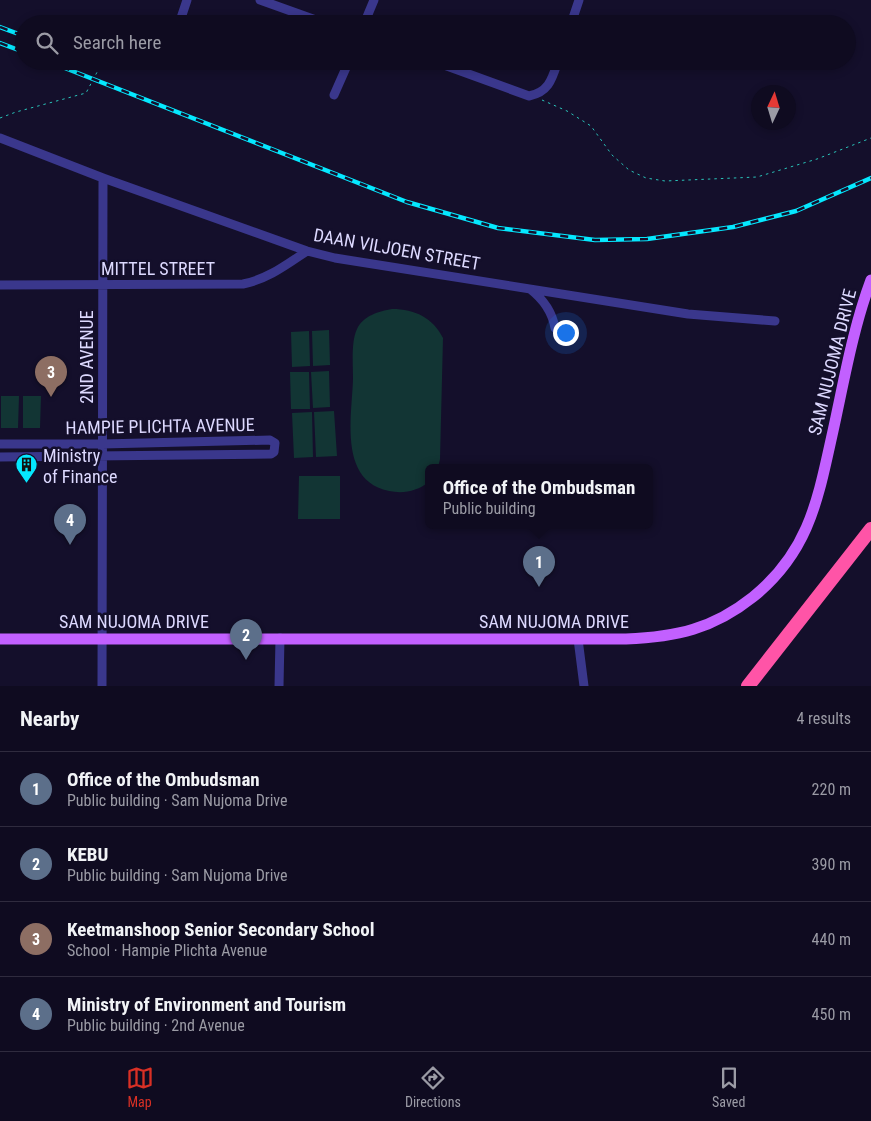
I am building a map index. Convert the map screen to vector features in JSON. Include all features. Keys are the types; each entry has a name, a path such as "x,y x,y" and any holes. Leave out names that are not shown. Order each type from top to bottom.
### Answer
{"highway":[{"path":"748,686 871,529"}],"main road":[{"name":"SAM NUJOMA DRIVE","path":"0,639 578,639 648,638 670,636 693,630 741,606 763,588 784,567 800,542 811,519 819,493 865,296 871,280"}],"street":[{"path":"182,15 187,0"},
{"path":"260,0 302,15"},
{"path":"368,15 374,0"},
{"path":"574,15 579,0"},
{"path":"334,95 344,70"},
{"path":"457,70 529,96 540,94 552,79 555,70"},
{"name":"DAAN VILJOEN STREET","path":"0,138 103,178 307,252 688,314 775,321"},
{"name":"2ND AVENUE","path":"102,686 103,178"},
{"name":"MITTEL STREET","path":"0,285 243,284 270,276 307,252"},
{"path":"528,287 539,296 548,308 555,328"},
{"name":"HAMPIE PLICHTA AVENUE","path":"0,444 102,444 270,440 275,443 274,452 271,454 0,457"},
{"path":"279,686 280,638"},
{"path":"578,639 584,686"}],"path":[{"path":"0,118 86,93 98,70"},
{"path":"529,96 567,111 591,126 612,155 629,170 646,178 656,180 757,177 817,159 871,138"}],"green space":[{"path":"400,309 416,313 429,320 443,338 439,464 425,464 425,485 415,490 405,492 389,491 373,485 362,474 355,461 352,445 355,334 360,324 367,317 377,313"},
{"path":"329,330 330,365 313,366 312,331"},
{"path":"309,331 310,366 292,367 291,332"},
{"path":"329,371 330,407 313,408 311,372"},
{"path":"290,372 309,372 310,409 291,409"},
{"path":"1,396 19,396 18,428 1,428"},
{"path":"23,396 41,396 40,428 23,428"},
{"path":"334,411 337,456 316,457 314,412"},
{"path":"312,412 313,457 294,458 292,413"},
{"path":"299,476 340,476 340,519 298,519"}],"railway":[{"path":"0,27 15,33"},
{"path":"0,43 15,49"},
{"path":"70,70 407,202 498,228 595,240 647,239 733,227 796,211 871,178"}],"place":[{"name":"Keetmanshoop Senior Secondary School","path":"51,397"},
{"name":"Ministry of Finance","path":"27,484"},
{"name":"Ministry of Environment and Tourism","path":"70,545"},
{"name":"Office of the Ombudsman","path":"539,587"},
{"name":"KEBU","path":"246,660"}]}
